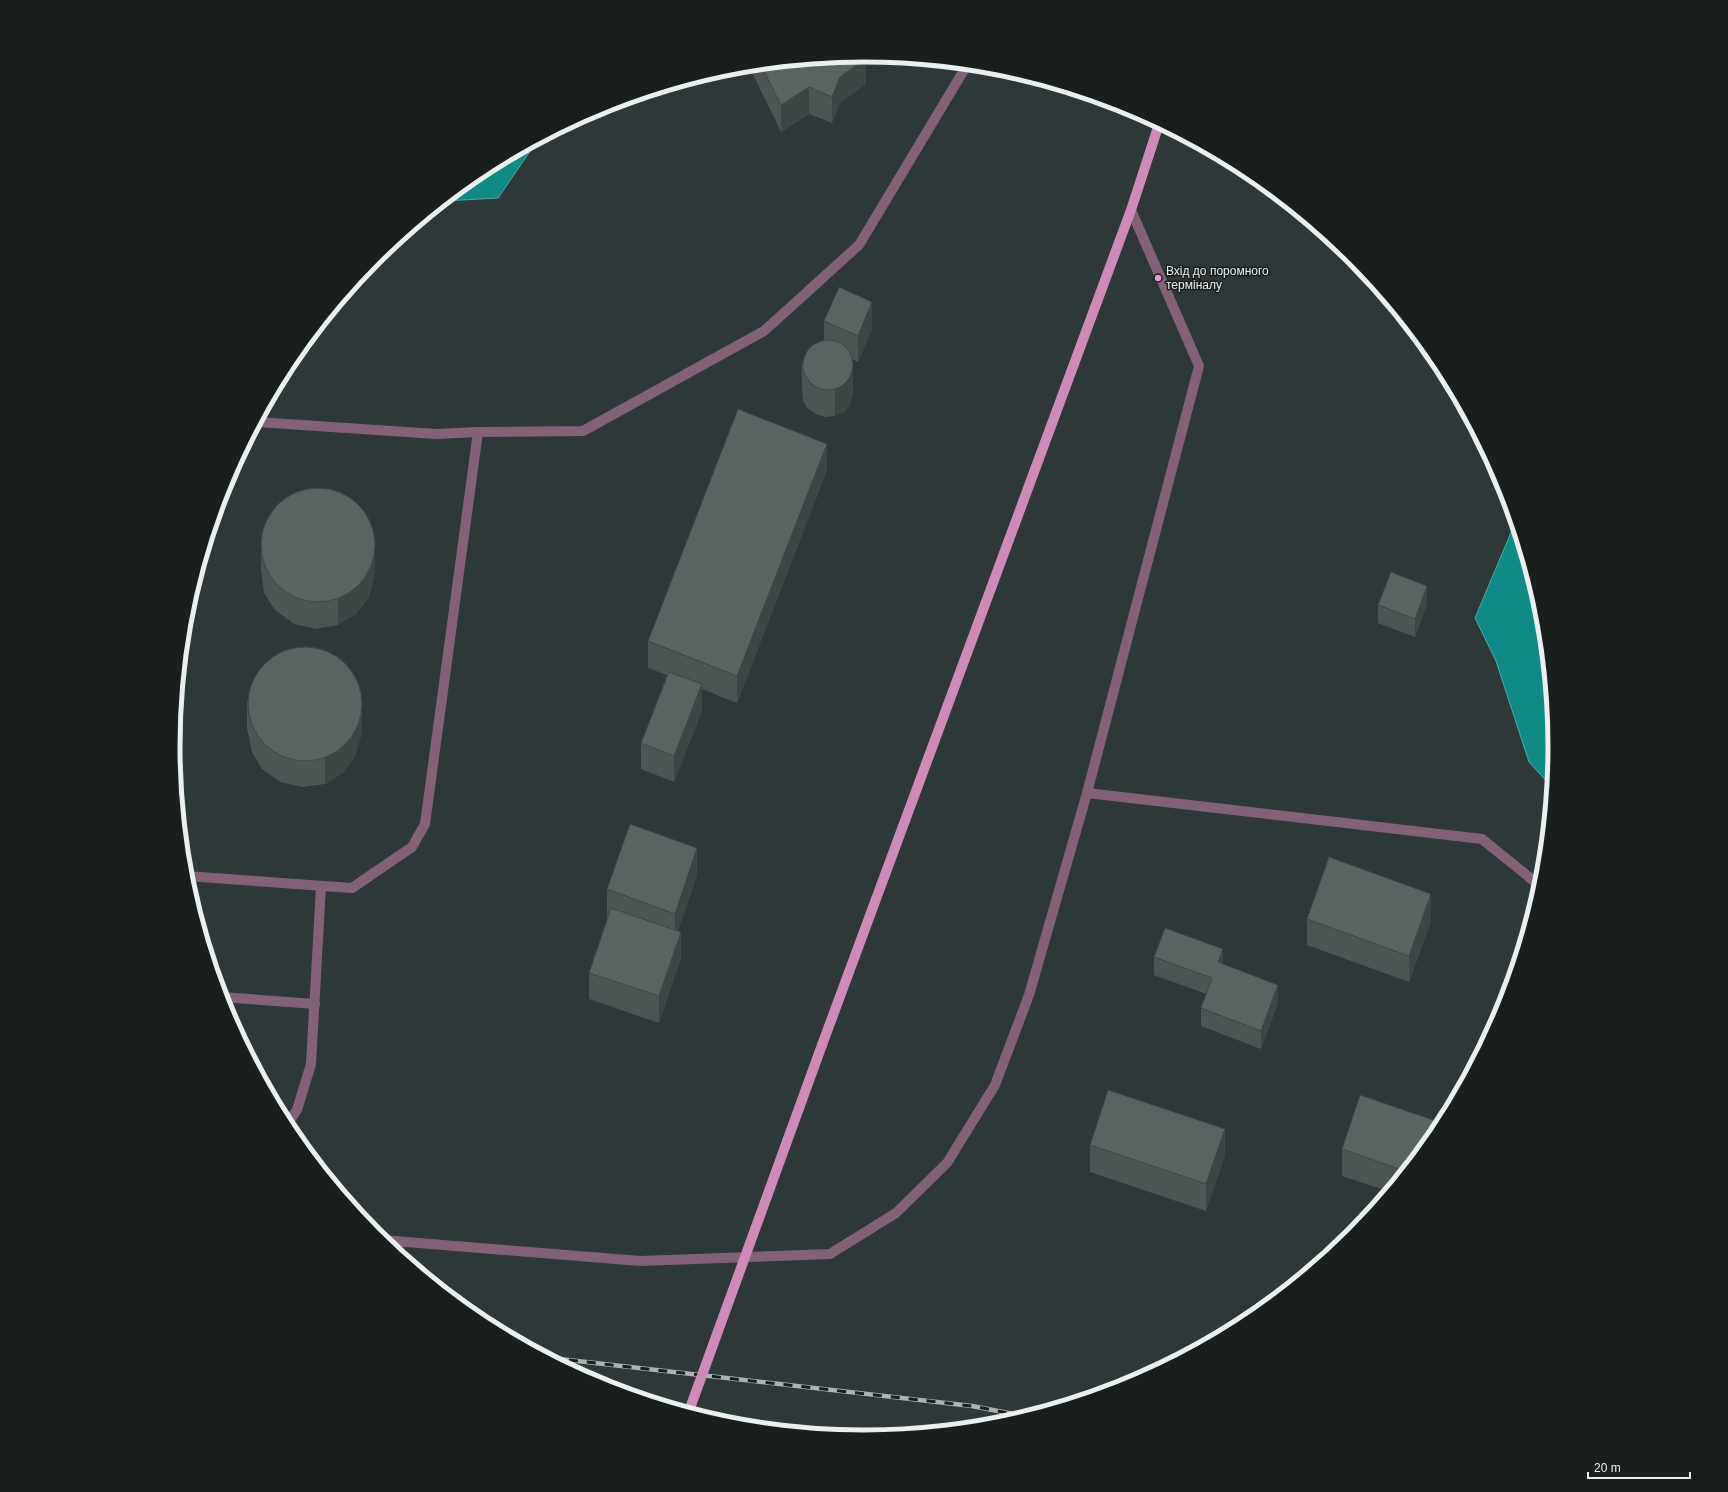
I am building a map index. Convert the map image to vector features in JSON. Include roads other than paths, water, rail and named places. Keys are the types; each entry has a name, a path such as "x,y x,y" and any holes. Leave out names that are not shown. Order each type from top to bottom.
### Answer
{"main road":[{"path":"691,1408 822,1044 1131,210 1158,129"}],"lane":[{"path":"262,422 436,434 583,431 764,331 859,245 964,70"},
{"path":"392,1241 640,1261 830,1254 896,1213 947,1163 995,1085 1029,995 1087,793 1199,366 1131,210"},
{"path":"193,876 352,888 412,847 425,824 478,432"},
{"path":"1087,793 1482,839 1534,881"},
{"path":"290,1118 297,1110 311,1064 321,886"},
{"path":"228,997 315,1004"}],"water":[{"path":"532,149 498,198 451,201 484,177"},
{"path":"1513,528 1525,569 1535,613 1542,657 1547,701 1547,782 1529,762 1496,661 1475,618"}],"railway":[{"path":"561,1359 972,1406 1012,1414"}],"place":[{"name":"Вхід до поромного терміналу","path":"1158,278"}]}
